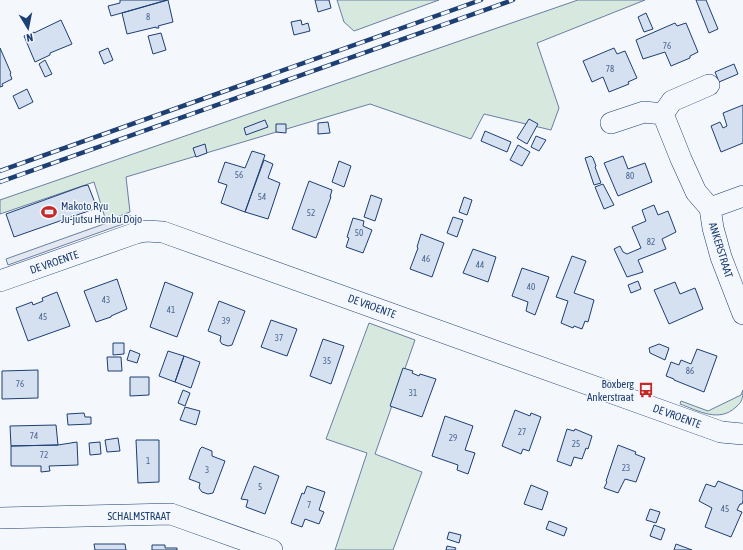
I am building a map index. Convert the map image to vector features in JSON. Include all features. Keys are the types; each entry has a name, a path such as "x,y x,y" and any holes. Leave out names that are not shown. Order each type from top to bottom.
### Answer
{"street":[{"path":"611,124 644,112 663,114 672,101 709,85"},
{"name":"ANKERSTRAAT","path":"663,114 696,192 710,208 713,228 721,257 743,314"},
{"name":"ANKERSTRAAT","path":"710,208 743,196"},
{"name":"DE VROENTE","path":"0,281 136,233 146,231 163,232 721,432 743,434"},
{"name":"SCHALMSTRAAT","path":"0,518 172,514 272,550"}],"shaded area":[{"path":"337,0 439,0 354,31 344,22"},
{"path":"578,0 645,0 537,43 559,108 551,130 484,114 471,139 370,104 126,177 130,212 106,221 94,182 0,214 0,200"},
{"path":"129,215 137,219 8,265 6,259"},
{"path":"369,323 415,340 375,454 422,472 393,550 335,550 367,453 326,439"},
{"path":"743,390 741,402 729,412 723,414 709,414 680,404 681,401 708,411 741,395"}],"building":[{"path":"120,0 167,0 111,16 108,6 120,3"},
{"path":"168,0 173,22 158,26 159,28 156,27 127,34 122,13"},
{"path":"315,0 329,0 331,8 318,12"},
{"path":"696,0 706,0 718,29 709,33"},
{"path":"646,13 653,29 644,32 638,17"},
{"path":"61,20 72,44 50,53 50,55 35,62 24,36 34,33"},
{"path":"301,20 302,25 308,23 310,31 294,35 291,22"},
{"path":"675,23 677,26 686,23 698,52 690,56 690,58 671,66 665,52 643,59 636,40"},
{"path":"161,33 166,50 153,54 148,36"},
{"path":"0,48 11,73 12,79 2,84 3,86 0,87"},
{"path":"108,48 113,60 104,64 99,52"},
{"path":"614,48 617,54 625,51 637,78 628,82 629,84 609,92 603,77 592,82 583,61"},
{"path":"45,60 52,74 45,77 39,64"},
{"path":"734,64 738,74 719,82 715,72"},
{"path":"27,89 33,102 19,109 13,96"},
{"path":"743,105 743,143 721,152 711,126 720,122 723,128 727,126 723,113"},
{"path":"529,119 538,124 527,144 517,138"},
{"path":"265,120 268,127 246,135 244,128"},
{"path":"328,122 330,133 318,134 318,123"},
{"path":"276,124 286,124 286,133 276,132"},
{"path":"485,131 511,142 507,152 481,141"},
{"path":"536,136 546,140 539,151 531,147"},
{"path":"205,144 207,153 196,157 193,148"},
{"path":"518,145 530,152 522,166 510,160"},
{"path":"252,151 265,155 245,212 221,203 227,185 218,182 225,162 245,168"},
{"path":"591,156 596,166 595,167 601,183 594,185 585,158"},
{"path":"623,156 628,169 645,163 652,182 618,196 604,163"},
{"path":"264,160 273,164 268,178 280,183 268,219 245,212"},
{"path":"339,161 351,166 344,187 332,182"},
{"path":"309,181 332,190 331,197 316,238 292,229"},
{"path":"603,184 614,205 604,209 595,187"},
{"name":"Makoto Ryu Ju-jutsu Honbu Dojo","path":"88,185 97,208 14,237 6,214"},
{"path":"371,195 382,199 375,221 364,217"},
{"path":"464,197 472,200 467,215 459,212"},
{"path":"654,205 658,215 668,211 676,232 662,239 666,249 638,260 643,272 627,277 614,249 620,246 623,252 627,254 641,248 632,227 646,221 642,210"},
{"path":"453,217 463,220 457,237 447,233"},
{"path":"353,218 364,221 363,226 372,230 363,253 346,247 349,238 347,237"},
{"path":"421,234 444,243 432,277 410,269 418,248"},
{"path":"473,249 496,257 488,282 463,273"},
{"path":"572,256 586,261 574,293 594,300 588,322 585,321 582,329 574,326 573,328 561,323 568,301 556,297"},
{"path":"522,268 549,277 535,315 526,311 528,302 512,296"},
{"path":"117,279 127,309 96,322 84,291"},
{"path":"638,281 641,289 631,293 628,285"},
{"path":"165,282 193,293 177,337 150,327"},
{"path":"675,282 680,294 695,288 703,309 669,324 654,290"},
{"path":"57,292 70,326 28,341 16,308 32,302 33,305 43,301 42,298"},
{"path":"219,301 245,311 232,345 228,346 222,344 220,341 221,336 208,331"},
{"path":"271,320 297,329 287,356 261,347"},
{"path":"323,339 344,346 331,384 310,376"},
{"path":"113,343 124,343 124,354 113,355"},
{"path":"659,344 669,348 665,360 650,353 649,348"},
{"path":"697,349 717,356 704,392 666,376 671,362 679,365 681,360 691,364"},
{"path":"130,350 140,354 137,363 127,360"},
{"path":"168,351 184,356 175,382 159,376"},
{"path":"184,356 200,362 191,388 175,382"},
{"path":"107,357 121,357 122,371 108,371"},
{"path":"403,368 413,371 412,373 419,376 420,374 436,379 422,417 390,406"},
{"path":"38,370 38,398 2,399 2,371"},
{"path":"130,377 149,377 149,395 130,396"},
{"path":"183,390 190,393 185,406 178,403"},
{"path":"185,407 200,411 196,425 180,420"},
{"path":"515,410 530,416 531,413 541,417 529,451 523,449 521,454 502,446"},
{"path":"84,413 85,417 91,417 91,424 68,425 67,414"},
{"path":"445,416 473,426 465,450 475,453 468,474 457,470 458,465 432,456"},
{"path":"56,425 58,445 11,446 10,426"},
{"path":"567,429 574,431 575,429 592,436 588,449 586,448 582,459 574,457 571,466 557,461"},
{"path":"118,438 120,451 107,452 105,440"},
{"path":"136,440 159,440 159,482 138,483"},
{"path":"77,442 78,465 49,466 50,471 41,472 41,466 11,466 11,446 58,445"},
{"path":"100,442 101,454 90,455 89,443"},
{"path":"618,445 636,452 635,454 645,458 636,482 625,479 618,493 604,488"},
{"path":"202,447 212,451 212,456 225,461 213,493 208,494 202,492 199,488 200,483 189,479"},
{"path":"254,466 279,476 265,514 246,507 248,500 241,499"},
{"path":"718,481 743,491 743,501 737,510 742,512 731,537 705,527 712,508 699,501 706,484 715,487"},
{"path":"531,485 548,492 542,510 524,504"},
{"path":"307,486 325,492 319,510 324,512 319,524 305,519 302,527 291,523 302,493 304,494"},
{"path":"650,509 660,512 656,523 646,520"},
{"path":"549,521 567,528 564,536 546,529"},
{"path":"654,525 665,529 661,540 650,536"},
{"path":"449,532 461,535 459,543 447,539"},
{"path":"94,544 125,544 126,550 95,550"},
{"path":"676,544 692,550 674,550"},
{"path":"152,545 165,545 165,548 177,548 177,550 152,550"},
{"path":"447,546 456,548 455,550 446,550"}],"railway":[{"path":"0,171 481,0"},
{"path":"0,182 513,0"}],"place":[{"name":"Makoto Ryu Ju-jutsu Honbu Dojo","path":"49,212"},
{"name":"Boxberg Ankerstraat","path":"646,390"}]}
